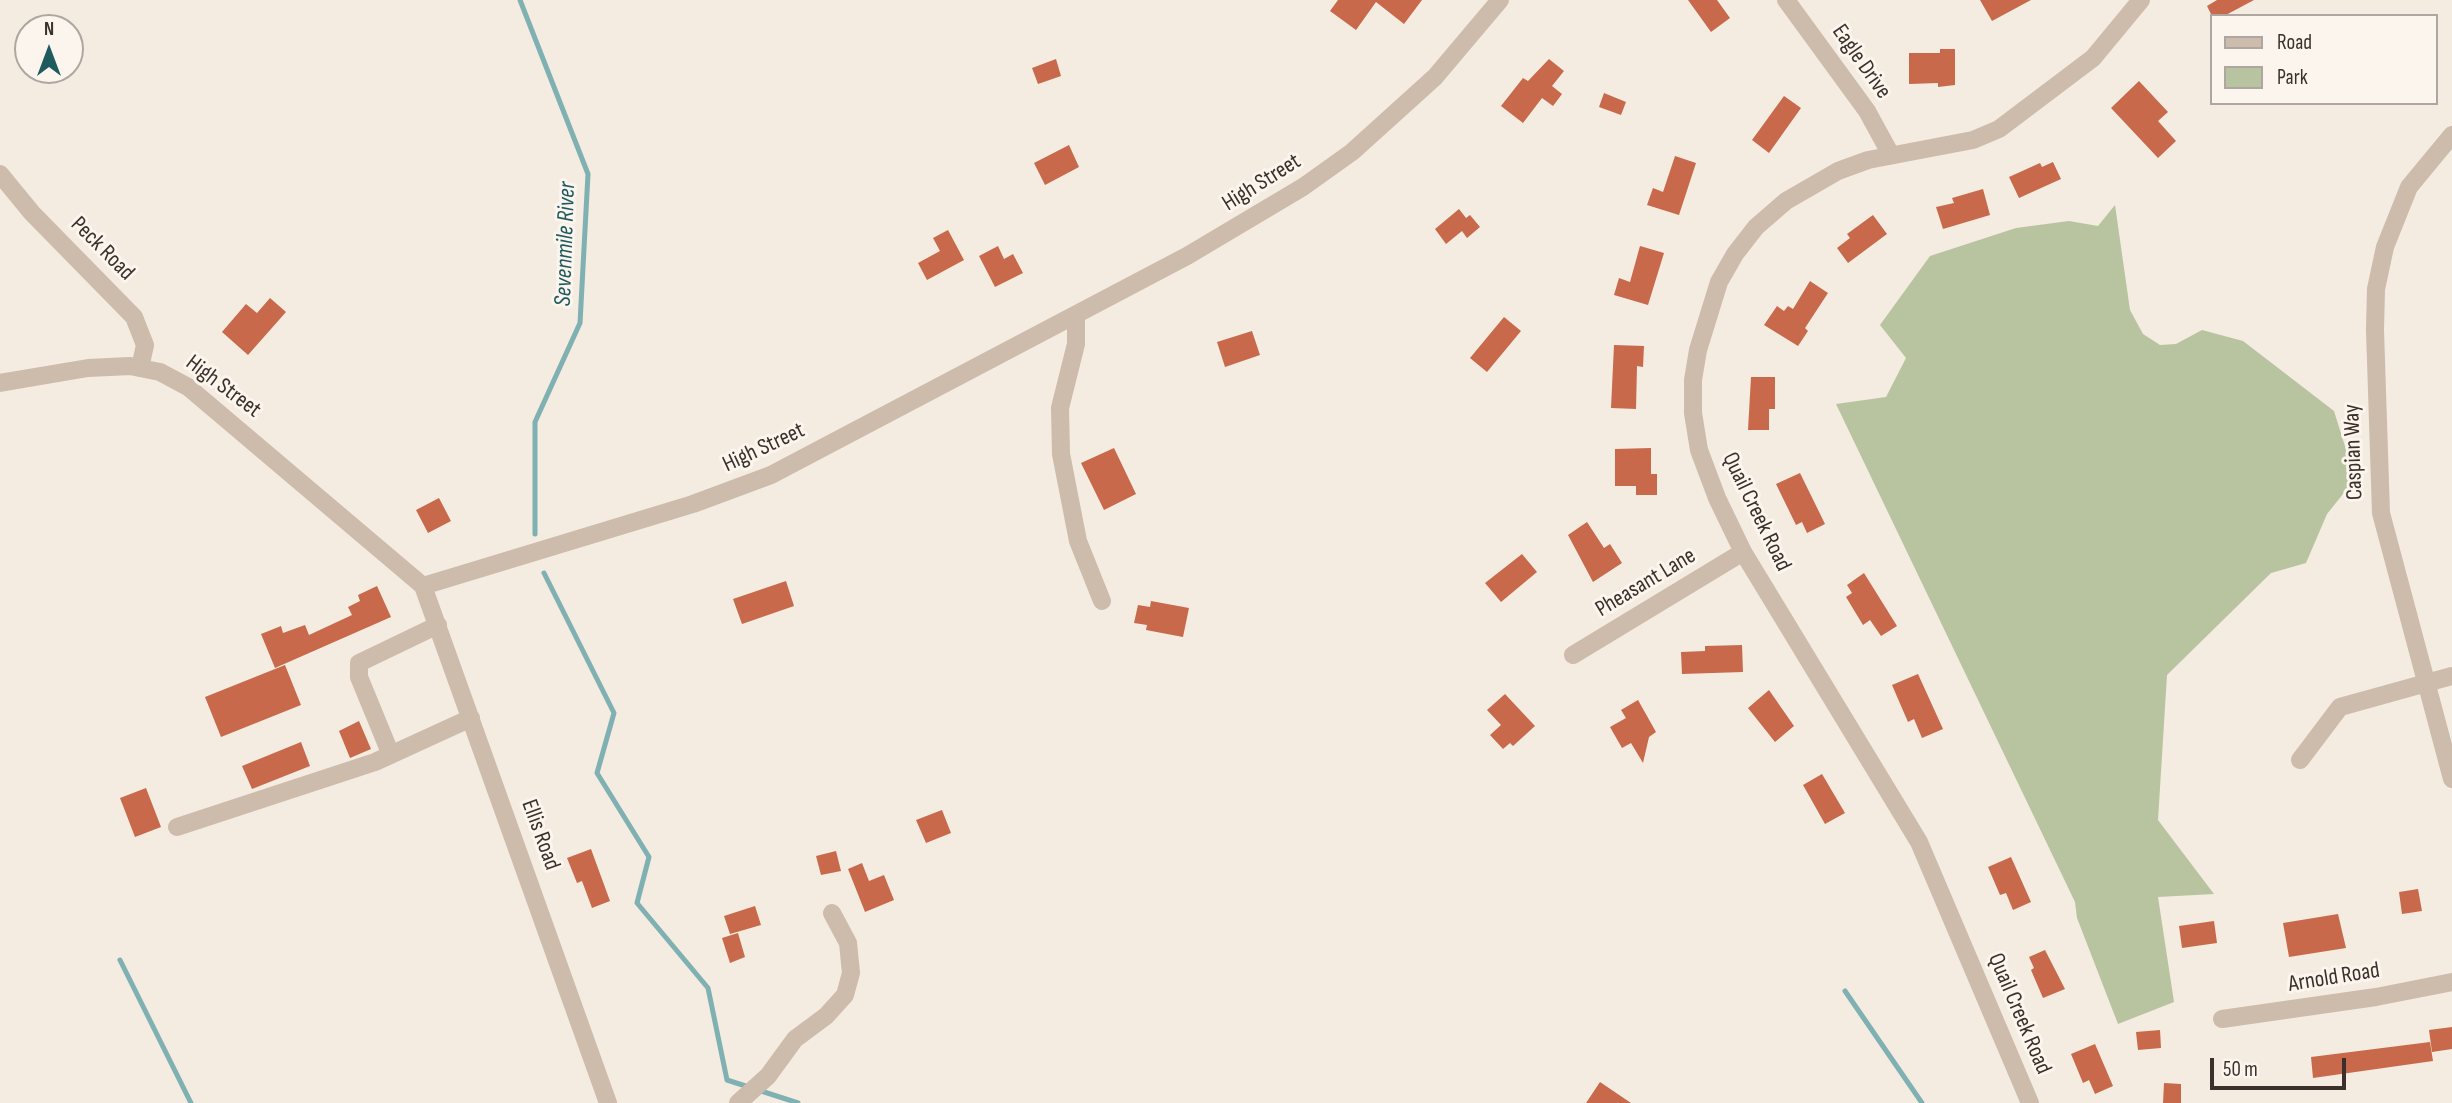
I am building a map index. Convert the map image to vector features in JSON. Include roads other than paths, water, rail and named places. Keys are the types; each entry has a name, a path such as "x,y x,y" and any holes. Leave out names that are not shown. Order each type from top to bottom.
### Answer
{"street":[{"name":"High Street","path":"0,383 88,368 140,368 160,372 188,387 423,586 693,505 771,475 1076,315 1252,219 1352,152 1435,77 1500,0"},
{"name":"Eagle Drive","path":"1786,0 1867,111 1891,155"},
{"name":"Quail Creek Road","path":"2030,1103 1919,842 1743,552 1717,498 1699,450 1693,380 1709,311 1735,254 1756,227 1786,201 1838,170 1891,155 1973,140 1999,129 2093,58 2141,0"},
{"name":"Caspian Way","path":"2452,135 2409,187 2385,247 2376,289 2375,331 2381,513 2452,779"},
{"name":"Peck Road","path":"0,174 32,214 135,317 145,345 140,368"},
{"path":"1076,315 1076,344 1060,408 1061,454 1078,541 1102,601"},
{"name":"Pheasant Lane","path":"1573,655 1743,552"},
{"name":"Ellis Road","path":"423,586 608,1103"},
{"path":"391,755 359,677 359,663 438,625"},
{"path":"2300,760 2340,707 2452,676"},
{"path":"177,827 391,755 471,718"},
{"path":"749,1092 795,1039 826,1016 845,995 851,973 848,943 832,913"},
{"name":"Arnold Road","path":"2222,1019 2376,997 2452,982"}],"waterway":[{"name":"Sevenmile River","path":"520,0 588,174 580,323 535,422 535,534"},
{"name":"Sevenmile River","path":"544,573 614,713 597,773 649,857 637,903 708,988 727,1080 798,1103"},
{"path":"120,960 191,1103"},
{"path":"1845,991 1922,1103"}]}
